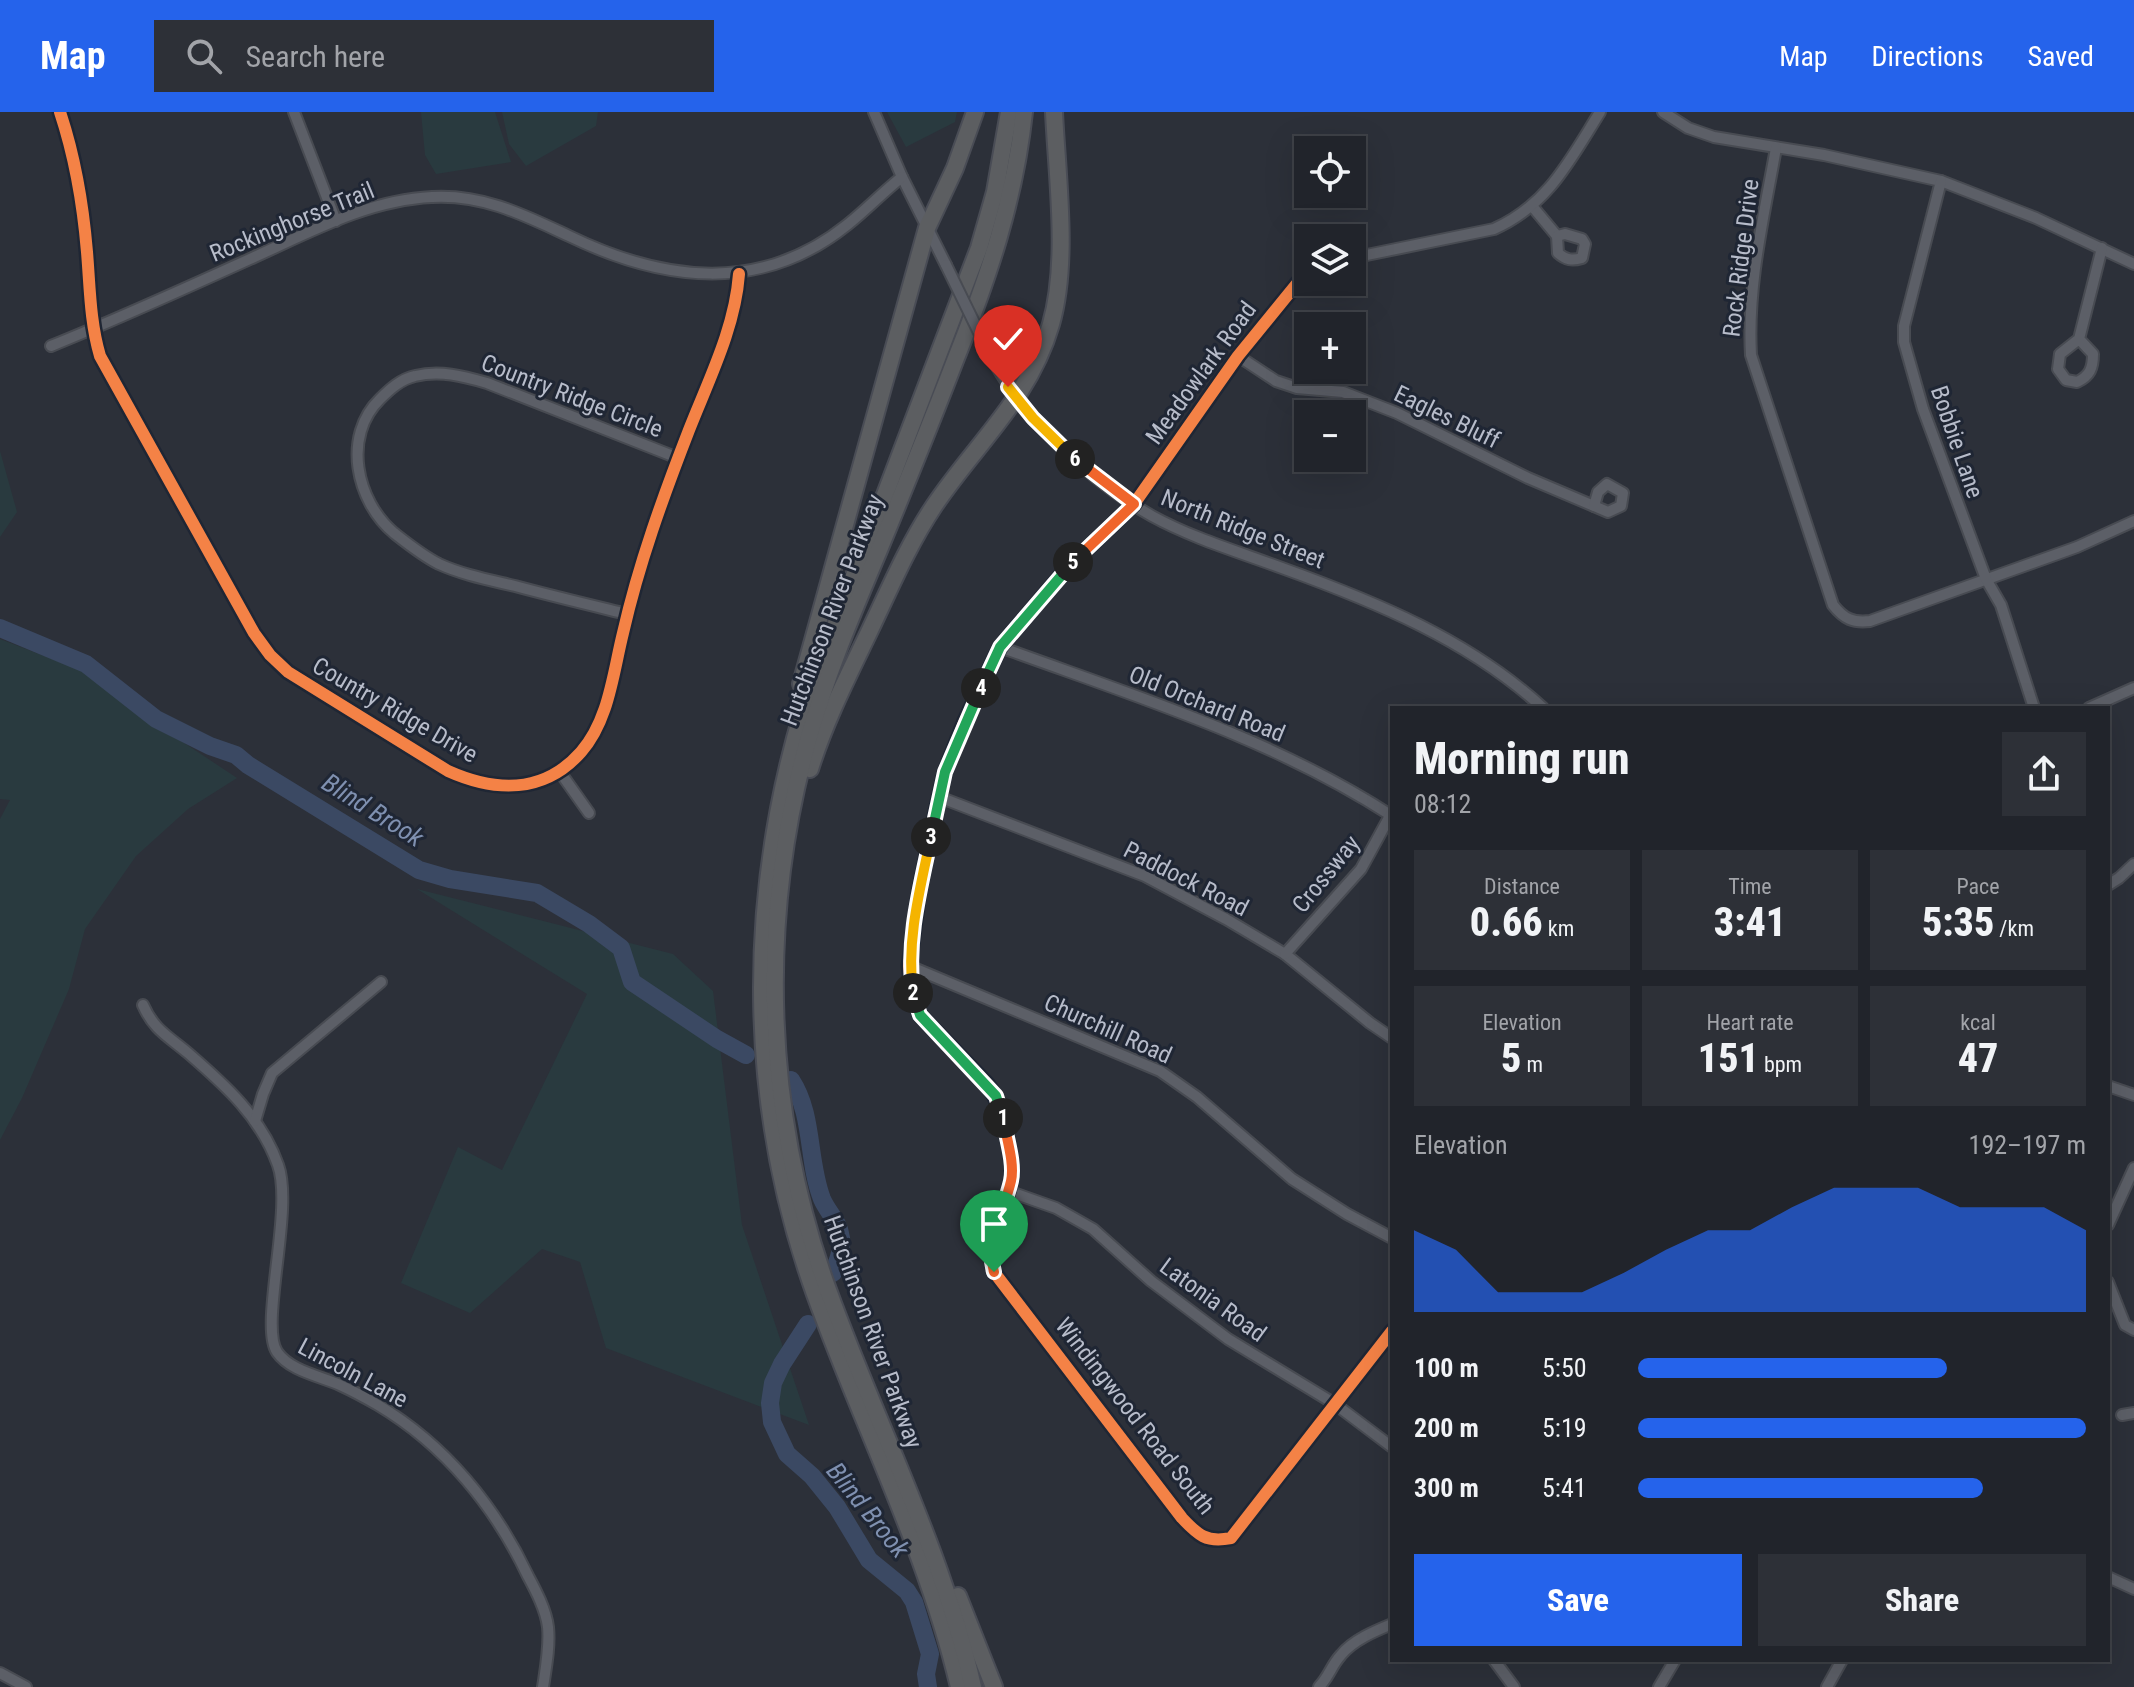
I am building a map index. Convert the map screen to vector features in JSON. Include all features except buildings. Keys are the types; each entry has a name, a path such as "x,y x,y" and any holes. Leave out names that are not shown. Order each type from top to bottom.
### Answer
{"highway":[{"path":"772,841 785,743 927,228 955,168 975,112"},
{"name":"Hutchinson River Parkway","path":"957,1682 921,1563 813,1286 784,1186 770,1109 761,1013 764,917 772,841 787,766 809,692 983,238 999,173 1009,112"},
{"name":"Hutchinson River Parkway","path":"973,1687 946,1592 827,1288 796,1178 785,1123 777,1047 774,971 777,914 789,819 811,727 836,655 992,264 1012,190 1024,112"},
{"path":"777,914 806,785 823,732 845,683 923,524 953,480 1017,399 1049,331 1059,282 1054,112"},
{"path":"896,1461 931,1529 994,1687"}],"street":[{"name":"Country Ridge Drive","path":"60,112 77,175 92,329 100,356 254,633 288,672 434,763 469,781 516,787 539,783 560,772 595,733 659,506 733,316 739,274"},
{"path":"294,112 336,221"},
{"name":"North Ridge Street","path":"874,112 902,177 987,349 1017,399 1074,458 1153,516 1376,605 1440,634 1490,663 1541,706"},
{"path":"1366,255 1494,229 1513,220 1532,206 1564,170 1600,112"},
{"path":"1663,112 1699,133 1776,148"},
{"name":"Rock Ridge Drive","path":"2134,264 2036,218 1941,181 1824,155 1776,148 1756,256 1749,325 1751,355 1833,605 1850,621 1870,621 2077,547 2134,521"},
{"name":"Rockinghorse Trail","path":"51,346 336,221 401,200 462,197 491,203 518,212 599,250 649,265 710,275 739,274 767,268 823,241 847,225 902,177"},
{"name":"Bobbie Lane","path":"1941,181 1909,304 1904,342 1923,409 1986,579 2001,605 2033,706"},
{"path":"1532,206 1557,236"},
{"path":"2079,339 2102,248"},
{"name":"Meadowlark Road","path":"1008,1191 1012,1177 1003,1119 996,1096 920,1015 913,995 909,966 919,892 945,772 1000,647 1069,566 1134,504 1238,356 1294,287"},
{"name":"Eagles Bluff","path":"1238,356 1276,381 1297,388 1343,392 1397,413 1528,478 1594,506"},
{"name":"Country Ridge Circle","path":"627,614 467,574 439,564 416,550 392,531 373,509 361,483 357,455 360,429 373,406 391,387 413,376 439,373 487,383 678,458"},
{"name":"Old Orchard Road","path":"1000,647 1231,732 1308,767 1390,814"},
{"path":"2094,706 2134,688"},
{"path":"560,772 589,813"},
{"name":"Paddock Road","path":"939,797 1145,876 1285,954 1390,1037"},
{"name":"Crossway","path":"1285,954 1361,869 1390,817"},
{"path":"2110,884 2134,864"},
{"name":"Churchill Road","path":"909,966 1160,1071 1197,1097 1292,1179 1390,1237"},
{"path":"255,1121 272,1073 381,982"},
{"name":"Lincoln Lane","path":"143,1005 151,1023 234,1093 255,1121 279,1166 280,1251 272,1319 275,1350 293,1366 341,1385 407,1423 455,1465 488,1506 512,1541 548,1625 543,1687"},
{"path":"2110,1087 2134,1095"},
{"path":"2110,1221 2134,1168"},
{"name":"Latonia Road","path":"1008,1191 1056,1208 1093,1229 1151,1281 1228,1339 1335,1404 1390,1445"},
{"name":"Windingwood Road South","path":"1008,1191 993,1238 991,1261 994,1272 1182,1518 1202,1536 1216,1541 1231,1538 1390,1334"},
{"path":"2110,1287 2125,1325 2134,1330"},
{"path":"2110,1578 2134,1589"},
{"path":"1336,1687 1333,1666 1347,1648 1390,1625"},
{"path":"1495,1662 1514,1687"},
{"path":"1659,1687 1674,1662"},
{"path":"1827,1687 1841,1662"},
{"path":"1319,1687 1332,1674"},
{"path":"2,1679 26,1687"}],"shaded area":[{"path":"421,112 495,112 511,162 436,174 425,155"},
{"path":"502,112 598,112 596,126 526,166 509,144"},
{"path":"887,112 957,112 955,122 906,147"},
{"path":"0,451 17,512 0,537"},
{"path":"0,639 86,672 115,697 237,778 188,809 136,856 85,929 69,989 22,1098 0,1140 0,819 10,800 0,799"},
{"path":"417,889 673,954 713,991 742,1225 809,1425 606,1348 580,1262 542,1249 470,1313 401,1283 458,1147 502,1170 587,994"}],"waterway":[{"name":"Blind Brook","path":"0,628 86,664 156,719 210,746 236,755 419,870 450,879 537,893 589,924 621,948 632,982 746,1055"},
{"name":"Blind Brook","path":"791,1080 807,1123 817,1184 840,1232 840,1252 833,1273"},
{"name":"Blind Brook","path":"808,1324 773,1383 770,1403 772,1422 787,1454 812,1476 837,1507 869,1560 907,1591 914,1602 930,1654 926,1674 928,1687"}],"cycle path":[{"path":"60,112 81,198 92,318 100,356 254,633 288,672 448,771 483,783 518,785 551,776 581,752 598,726 609,696 644,556 727,334 739,274"},
{"path":"1294,287 1238,356 1134,504 1069,566 1000,647 945,772 919,892 909,966 913,995 920,1015 988,1085 1002,1118 1012,1172 994,1237 994,1272 1182,1518 1198,1533 1215,1539 1231,1538 1390,1334"}],"route":[{"path":"994,1272 991,1261 993,1238 1012,1177 1003,1119 996,1096 988,1085 928,1024 916,1006 909,966 919,892 945,772 1000,647 1069,566 1134,504 1063,448 1008,387"}]}
